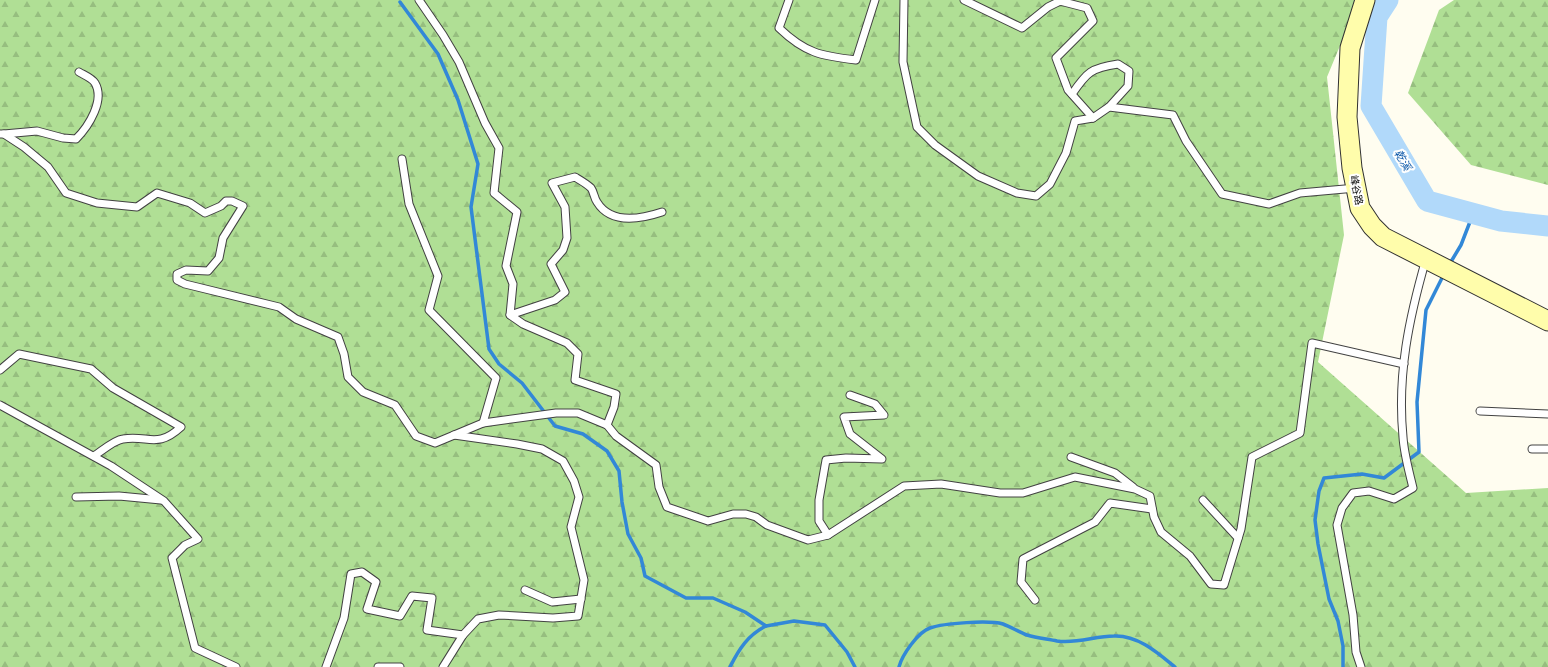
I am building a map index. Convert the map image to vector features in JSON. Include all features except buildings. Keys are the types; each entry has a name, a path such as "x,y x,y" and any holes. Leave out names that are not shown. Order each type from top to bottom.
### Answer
{"street":[{"name":"峰谷路","path":"1365,0 1350,48 1347,117 1360,208 1372,226 1383,237 1548,321"}],"lane":[{"path":"419,0 444,35 459,62 485,123 499,148 494,193 517,212 506,266 512,284 510,315"},
{"path":"789,0 779,28 794,42 824,57 856,60 876,0"},
{"path":"904,0 903,62 917,127 935,145 978,176 1017,193 1036,196 1050,184 1066,153 1075,121 1093,118 1109,107 1128,86 1129,71 1118,64 1100,67 1085,76 1072,94"},
{"path":"964,0 1022,28 1048,7 1060,1 1083,3 1093,21 1056,58 1068,90 1093,118"},
{"path":"2,134 38,131 63,138 76,139 86,129 94,113 99,92 94,81 79,72"},
{"path":"1109,107 1174,115 1186,141 1222,194 1269,204 1300,193 1356,188"},
{"path":"2,134 24,147 48,167 66,193 97,203 137,206 157,193 190,203 204,213 221,206 226,201 232,201 243,206 223,238 219,258 208,270 186,270 177,274 177,280 185,284 279,307 296,319 338,338 344,354 348,377 363,392 395,406 416,436 435,443 451,435 483,423 553,413 578,413 607,425 616,436 656,464 659,487 667,507 708,521 720,519 733,514 746,514 756,517 766,526 808,540 828,535 904,486 941,484 1000,493 1023,493 1075,477 1135,489"},
{"path":"402,159 409,204 438,276 429,310 496,378 483,423"},
{"path":"510,315 555,300 565,292 550,264 563,250 567,238 565,207 552,183 576,177 591,188 597,203 610,215 626,219 647,217 662,212"},
{"path":"1361,667 1356,652 1353,615 1338,525 1342,508 1353,493 1369,491 1394,499 1413,488 1403,437 1404,350 1413,303 1426,259"},
{"path":"510,315 523,324 567,343 578,354 575,380 616,394 614,407 607,425"},
{"path":"1071,457 1115,473 1135,489 1150,496 1152,509 1161,532 1190,556 1211,584 1224,585 1238,538 1252,457 1300,433 1312,343 1404,364"},
{"path":"0,370 19,354 91,369 113,388 181,427 172,436 155,440 122,439 94,456"},
{"path":"828,535 819,520 819,500 826,460 846,458 882,459 850,434 844,417 884,415 875,404 850,395"},
{"path":"0,405 94,456 164,501 198,539 185,545 172,558 195,648 236,667"},
{"path":"1480,411 1548,414"},
{"path":"443,667 463,635 478,619 499,615 553,618 578,616 584,580 571,527 579,498 574,481 563,461 542,449 451,435"},
{"path":"1532,450 1548,449"},
{"path":"76,497 119,496 164,501"},
{"path":"1203,500 1238,538"},
{"path":"1035,600 1021,582 1024,559 1096,522 1110,503 1152,509"},
{"path":"326,667 344,618 351,574 362,572 376,582 367,609 400,616 412,596 432,598 427,630 463,635"},
{"path":"525,590 552,602 581,599"},
{"path":"378,667 400,667"}],"green space":[{"path":"0,0 1359,0 1327,77 1344,235 1318,362 1466,493 1548,488 1548,667 0,667"},
{"path":"1454,0 1548,0 1548,185 1471,165 1408,93 1439,10"}],"waterway":[{"name":"乾溪","path":"1388,0 1377,17 1371,106 1427,201 1501,221 1548,226"},
{"path":"400,2 438,54 458,100 478,164 471,207 489,349 499,364 522,383 555,426 583,434 607,451 619,471 622,502 628,534 641,558 645,576 686,598 713,598 745,612 766,626 794,621 825,625 847,652 855,667"},
{"path":"1449,265 1461,245 1473,214"},
{"path":"1343,667 1343,646 1338,621 1329,599 1318,544 1315,520 1319,491 1324,478 1362,474 1384,478 1419,452 1417,402 1426,310 1444,274"},
{"path":"899,667 903,656 911,644 925,630 937,626 977,622 1003,624 1027,635 1064,642 1107,636 1123,636 1131,638 1147,646 1175,667"},
{"path":"730,667 737,654 749,638 766,626"}]}
